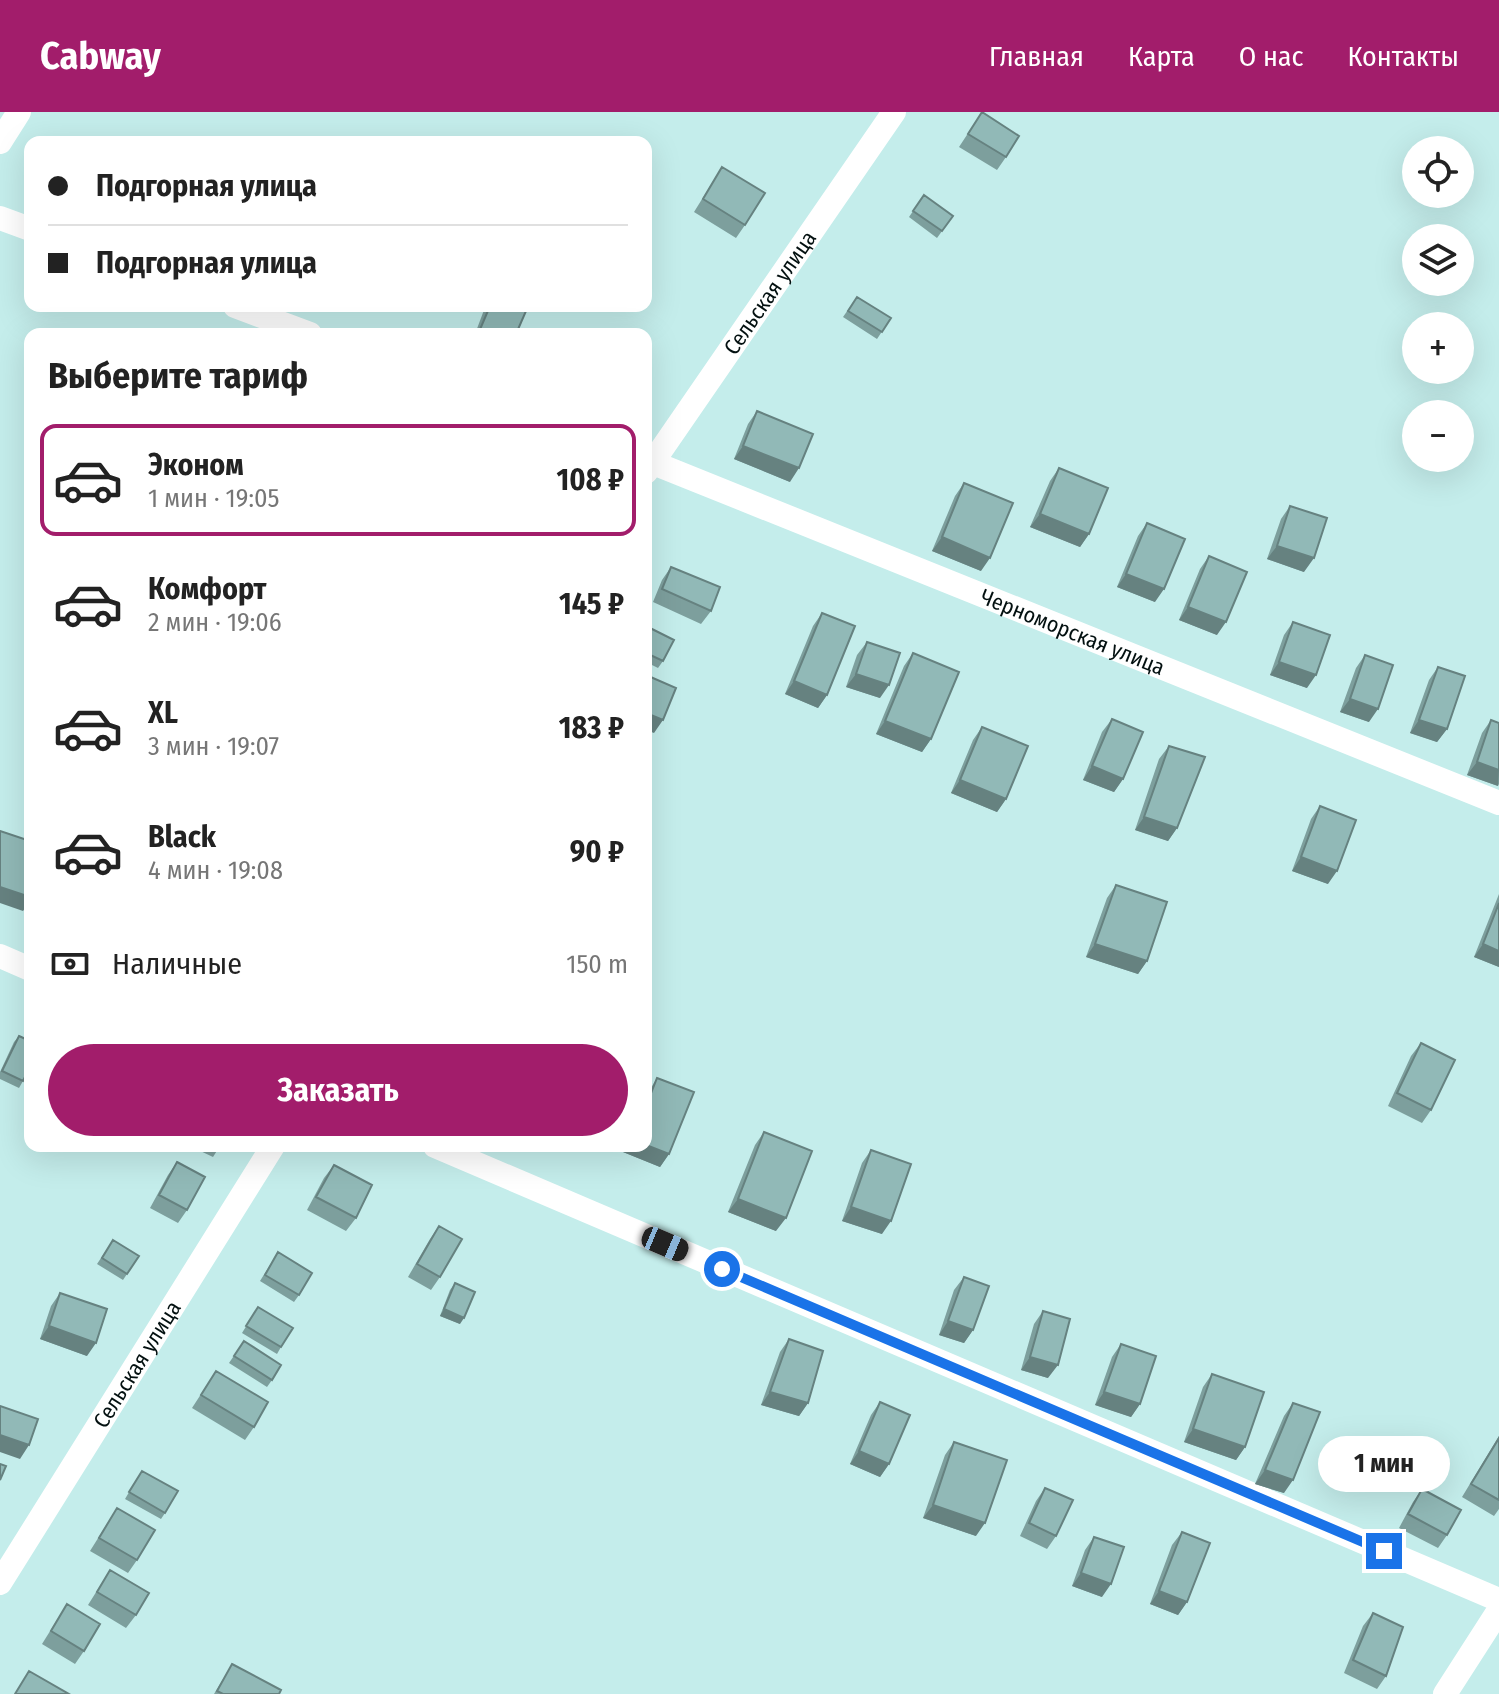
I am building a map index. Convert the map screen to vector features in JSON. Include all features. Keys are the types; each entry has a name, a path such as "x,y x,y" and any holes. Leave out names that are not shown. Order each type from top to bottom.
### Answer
{"street":[{"path":"0,142 19,112"},
{"name":"Сельская улица","path":"652,458 894,112"},
{"path":"0,218 24,227"},
{"path":"251,312 294,328"},
{"name":"Черноморская улица","path":"652,466 1499,803"},
{"path":"0,956 24,966"},
{"name":"Сельская улица","path":"0,1583 269,1152"},
{"path":"449,1152 1499,1600"},
{"path":"1445,1694 1499,1610"}],"building":[{"path":"982,112 1019,136 1006,157 968,134"},
{"path":"722,167 765,193 745,225 703,199"},
{"path":"924,195 953,216 942,231 913,211"},
{"path":"857,297 891,318 882,332 848,311"},
{"path":"487,312 526,312 519,328 481,328"},
{"path":"757,411 813,434 799,468 743,446"},
{"path":"1059,468 1108,488 1089,534 1040,514"},
{"path":"964,483 1013,503 990,558 942,537"},
{"path":"1290,506 1327,518 1314,558 1277,546"},
{"path":"1147,523 1185,539 1164,589 1126,574"},
{"path":"1209,556 1247,572 1226,622 1188,607"},
{"path":"671,567 720,587 711,611 662,589"},
{"path":"822,613 855,626 827,695 794,681"},
{"path":"1293,622 1330,635 1316,675 1279,662"},
{"path":"652,629 674,640 663,661 652,656"},
{"path":"867,642 900,653 889,685 856,674"},
{"path":"913,653 959,672 931,739 885,721"},
{"path":"1365,655 1393,665 1378,709 1350,699"},
{"path":"1438,667 1465,676 1447,729 1419,720"},
{"path":"652,678 676,688 663,720 652,715"},
{"path":"1112,719 1143,732 1123,779 1092,766"},
{"path":"1491,720 1499,723 1499,770 1477,762"},
{"path":"982,727 1028,746 1006,799 960,780"},
{"path":"1169,746 1205,757 1177,828 1144,817"},
{"path":"1320,806 1356,820 1337,871 1301,857"},
{"path":"0,831 24,839 24,895 0,887"},
{"path":"1116,885 1167,902 1147,961 1095,944"},
{"path":"1499,903 1499,951 1483,944"},
{"path":"19,1036 24,1038 23,1081 2,1071"},
{"path":"1421,1043 1455,1060 1431,1110 1397,1093"},
{"path":"657,1078 694,1092 669,1154 652,1147 652,1091"},
{"path":"764,1132 812,1151 786,1218 738,1199"},
{"path":"871,1150 911,1164 891,1221 851,1207"},
{"path":"177,1162 205,1177 187,1210 159,1195"},
{"path":"334,1165 372,1185 356,1218 316,1197"},
{"path":"439,1226 462,1239 440,1277 417,1264"},
{"path":"113,1240 139,1256 127,1274 102,1258"},
{"path":"278,1252 312,1273 299,1295 265,1275"},
{"path":"964,1277 989,1286 973,1330 948,1321"},
{"path":"455,1283 475,1292 464,1318 444,1309"},
{"path":"60,1293 107,1309 96,1343 49,1326"},
{"path":"258,1307 293,1328 281,1347 246,1326"},
{"path":"1043,1311 1070,1319 1058,1365 1030,1357"},
{"path":"789,1339 823,1351 808,1403 770,1392"},
{"path":"244,1341 281,1365 272,1380 234,1356"},
{"path":"1121,1344 1156,1356 1140,1404 1104,1392"},
{"path":"216,1371 268,1402 254,1427 201,1395"},
{"path":"1212,1374 1264,1392 1245,1447 1193,1429"},
{"path":"880,1402 910,1415 889,1464 859,1451"},
{"path":"1293,1403 1320,1412 1293,1480 1265,1470"},
{"path":"0,1406 38,1419 29,1445 0,1435"},
{"path":"1499,1438 1499,1500 1471,1484"},
{"path":"954,1442 1007,1460 985,1523 933,1505"},
{"path":"0,1464 6,1466 0,1480"},
{"path":"142,1471 178,1491 165,1513 129,1492"},
{"path":"1045,1488 1073,1500 1056,1536 1029,1523"},
{"path":"1422,1489 1461,1510 1447,1535 1408,1514"},
{"path":"117,1508 155,1530 137,1560 99,1538"},
{"path":"1182,1532 1210,1543 1187,1602 1159,1591"},
{"path":"1094,1537 1124,1547 1111,1584 1081,1573"},
{"path":"110,1570 149,1593 136,1615 97,1592"},
{"path":"67,1604 100,1624 84,1651 51,1631"},
{"path":"1373,1613 1403,1627 1386,1676 1353,1660"},
{"path":"232,1664 281,1690 279,1694 223,1694 217,1691"},
{"path":"29,1671 69,1694 15,1694"}],"route":[{"path":"722,1269 1384,1551"}]}
